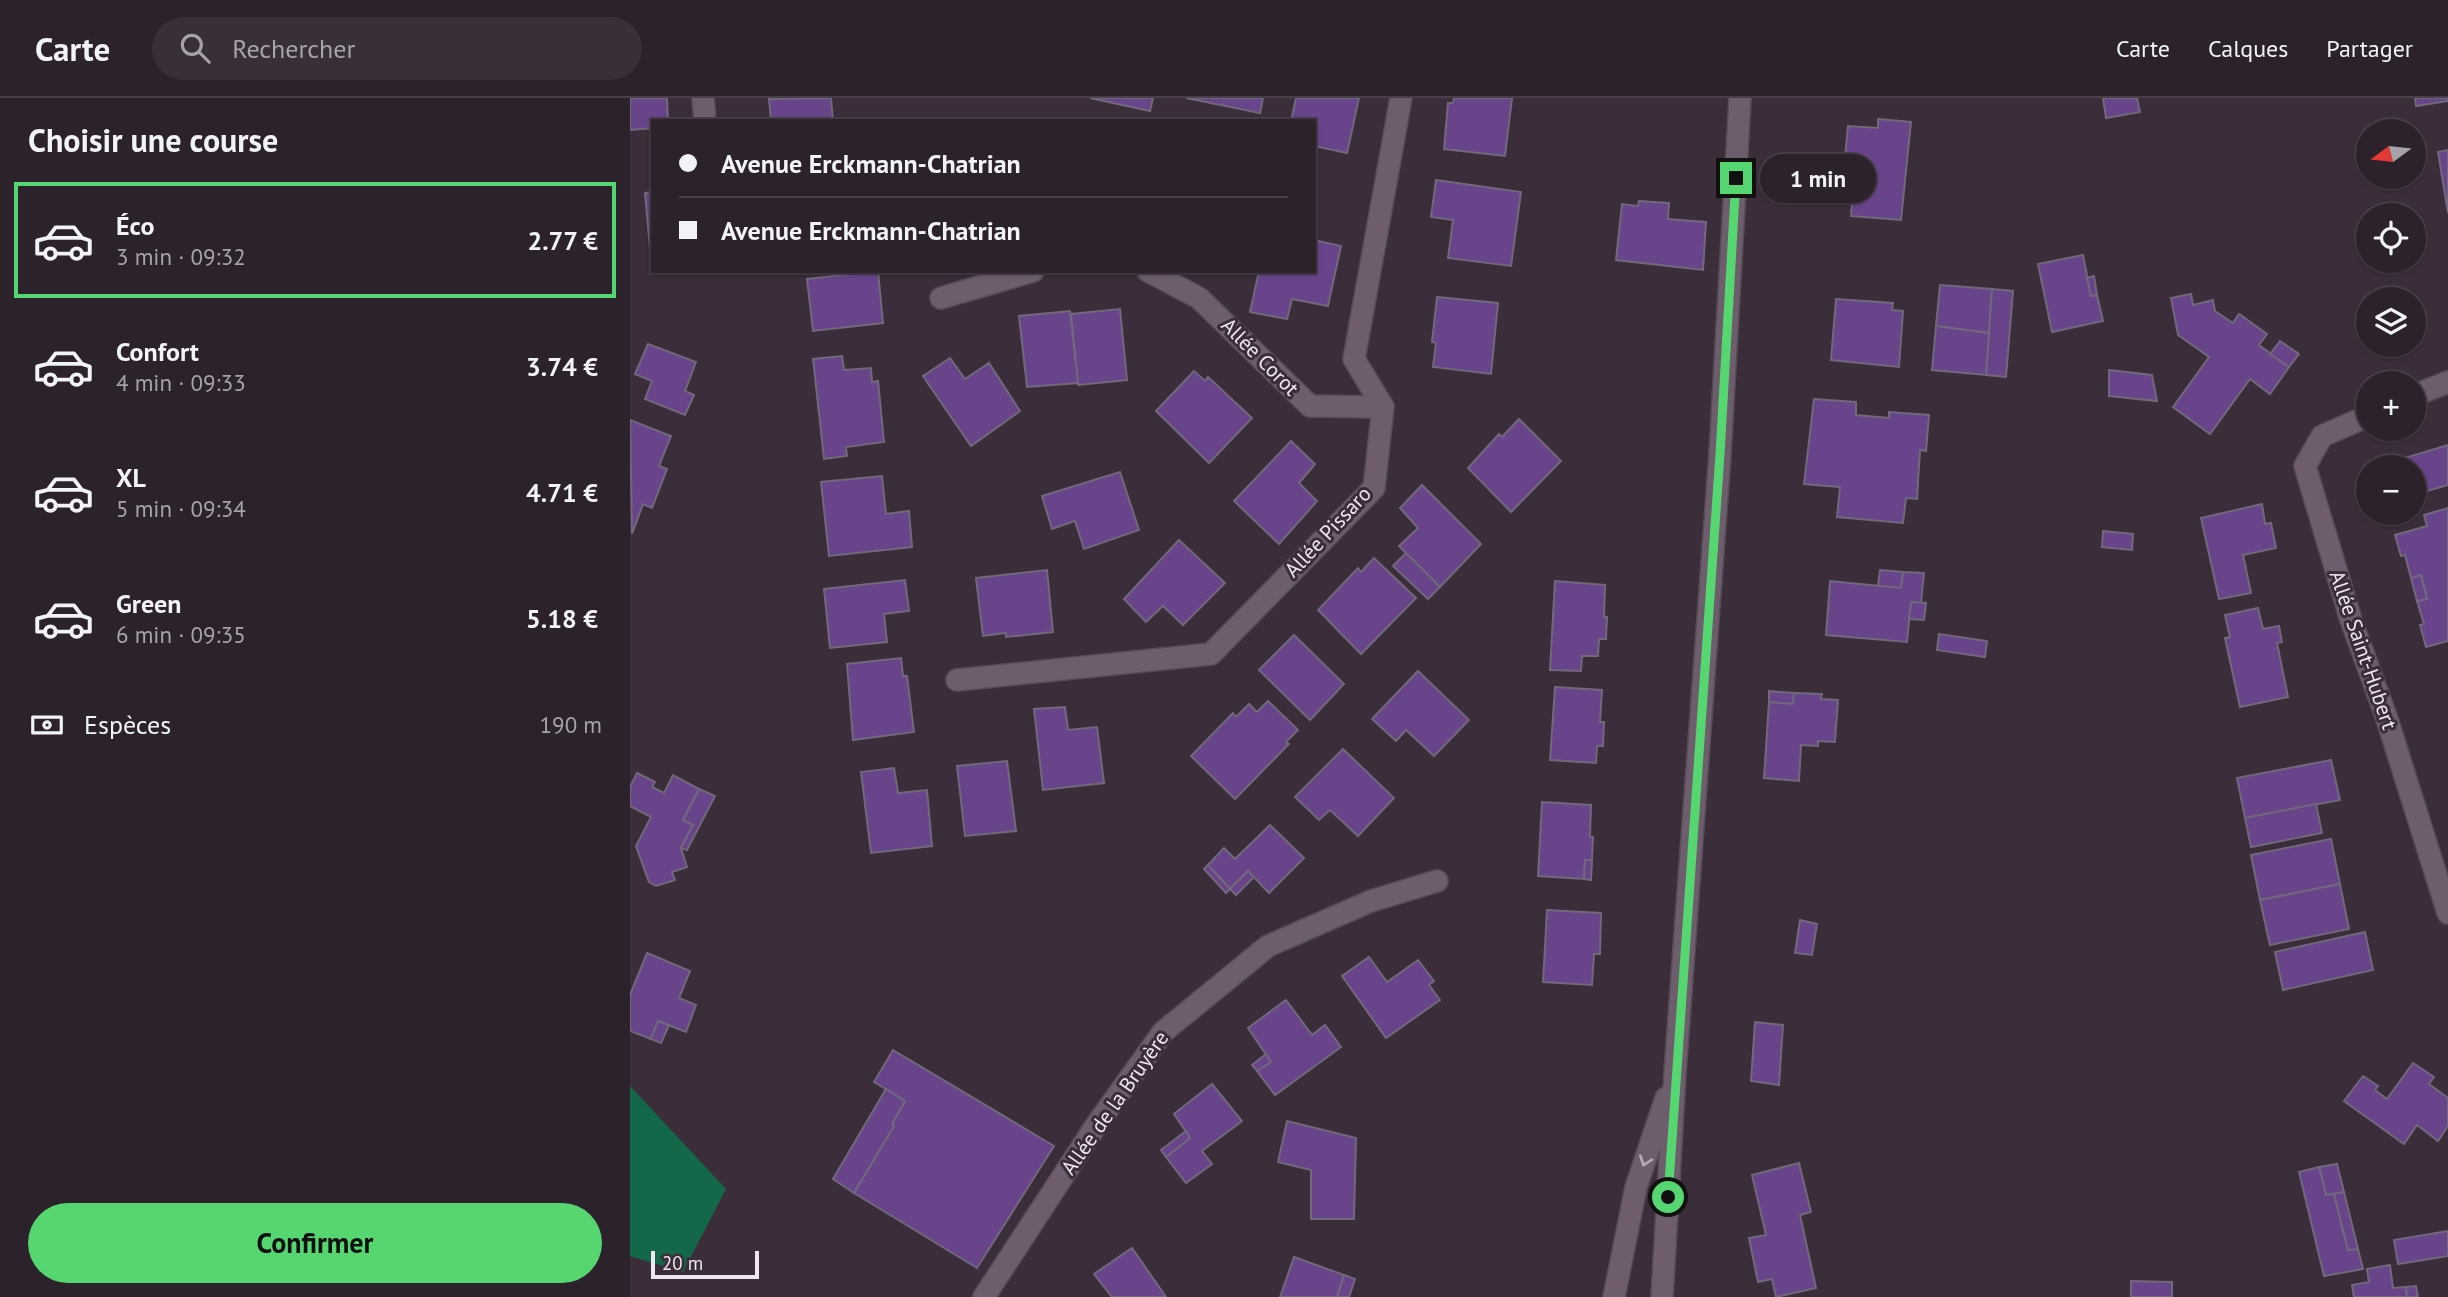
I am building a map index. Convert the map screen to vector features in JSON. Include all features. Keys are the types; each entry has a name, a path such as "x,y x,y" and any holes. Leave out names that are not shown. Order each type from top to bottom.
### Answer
{"street":[{"path":"703,98 705,119"},
{"path":"1383,407 1354,359 1401,98"},
{"path":"1662,1297 1675,1073 1720,454 1740,98"},
{"path":"941,298 1026,273"},
{"name":"Allée Corot","path":"1152,273 1199,298 1310,406 1383,407"},
{"path":"2426,391 2448,382"},
{"name":"Allée Pissaro","path":"957,680 1211,654 1374,488 1383,407"},
{"name":"Allée Saint-Hubert","path":"2356,421 2322,436 2305,466 2351,620 2387,719 2448,913"},
{"name":"Allée de la Bruyère","path":"984,1297 1097,1124 1163,1032 1268,946 1371,901 1437,881"},
{"path":"1614,1297 1636,1187 1675,1073"}],"green space":[{"path":"630,1086 726,1189 683,1272 630,1256"}],"building":[{"path":"630,98 667,98 668,119 651,119 651,128 630,130"},
{"path":"831,98 833,119 771,119 769,99"},
{"path":"1090,98 1153,98 1150,111"},
{"path":"1186,98 1263,98 1260,113"},
{"path":"1296,98 1359,98 1347,153 1316,146 1316,119 1291,119"},
{"path":"1454,98 1512,98 1505,156 1444,149 1448,103 1453,103"},
{"path":"2103,98 2137,98 2140,112 2106,118"},
{"path":"2415,98 2448,98 2448,101 2416,106"},
{"path":"1878,119 1911,122 1901,220 1851,216 1853,190 1842,188 1848,126 1878,128"},
{"path":"2448,150 2448,213 2438,152"},
{"path":"1436,180 1521,192 1511,266 1448,258 1453,220 1431,217"},
{"path":"651,192 651,259 645,193"},
{"path":"1639,201 1669,203 1668,219 1706,222 1703,270 1616,260 1622,204 1638,206"},
{"path":"1316,240 1341,246 1328,306 1292,299 1287,319 1250,312 1259,273 1316,273"},
{"path":"2083,255 2091,296 2097,295 2103,321 2052,332 2038,264"},
{"path":"878,273 883,323 813,331 807,279"},
{"path":"2094,276 2097,295 2091,296 2087,278"},
{"path":"1940,285 1992,289 1989,333 1936,326"},
{"path":"1992,289 2013,291 2006,377 1986,375"},
{"path":"2191,294 2193,305 2213,300 2215,311 2233,323 2239,314 2267,334 2259,345 2289,367 2270,394 2250,379 2210,434 2173,407 2209,357 2178,335 2171,298"},
{"path":"1437,297 1498,303 1491,374 1433,367 1436,343 1432,342"},
{"path":"1836,299 1893,303 1892,310 1903,311 1899,367 1831,360"},
{"path":"1120,309 1127,380 1078,385 1071,314"},
{"path":"1070,311 1078,383 1027,387 1019,316"},
{"path":"1936,326 1989,333 1986,375 1932,370"},
{"path":"2280,341 2299,354 2289,367 2270,354"},
{"path":"648,344 696,362 685,391 694,395 685,415 645,399 652,381 635,374"},
{"path":"842,356 844,370 871,368 872,382 878,381 884,442 846,447 847,456 824,459 813,359"},
{"path":"950,358 965,379 989,363 1020,411 971,446 923,376"},
{"path":"2109,370 2152,375 2157,401 2109,396"},
{"path":"1194,371 1205,381 1208,377 1252,418 1209,463 1156,411"},
{"path":"1814,399 1856,402 1856,415 1889,418 1889,412 1929,415 1926,451 1920,450 1917,499 1906,498 1903,523 1837,517 1840,487 1804,484"},
{"path":"1519,419 1561,461 1511,512 1468,468 1499,434 1502,437"},
{"path":"630,420 671,436 659,466 667,469 652,508 643,504 632,534"},
{"path":"1291,441 1315,464 1299,483 1317,501 1279,544 1234,501"},
{"path":"2448,445 2448,485 2426,491 2426,455 2415,455"},
{"path":"1120,472 1139,530 1084,549 1075,521 1052,529 1042,496"},
{"path":"882,476 886,514 909,511 912,547 829,556 821,482"},
{"path":"1422,485 1481,544 1440,587 1399,546 1418,528 1400,508"},
{"path":"2262,504 2265,524 2271,523 2276,548 2243,555 2251,593 2219,599 2201,518"},
{"path":"2448,508 2448,641 2426,647 2420,625 2424,624 2417,601 2427,599 2421,575 2411,578 2405,555 2401,556 2395,535 2427,526 2426,514"},
{"path":"2103,531 2133,534 2132,550 2102,547"},
{"path":"1179,540 1225,583 1183,625 1163,606 1146,622 1124,599"},
{"path":"1406,553 1440,587 1428,599 1393,566"},
{"path":"1374,558 1416,598 1361,654 1318,610 1358,568 1361,572"},
{"path":"1047,570 1053,632 1006,637 1006,633 983,636 976,578"},
{"path":"1880,570 1903,572 1901,588 1878,586"},
{"path":"1903,572 1924,573 1921,603 1911,602 1907,642 1826,635 1830,581 1901,588"},
{"path":"2421,575 2427,599 2417,601 2411,578"},
{"path":"905,580 909,611 884,614 887,642 830,648 824,589"},
{"path":"1555,581 1605,585 1606,639 1599,639 1598,656 1582,656 1581,671 1550,670"},
{"path":"1911,602 1926,603 1924,620 1909,619"},
{"path":"2258,608 2263,629 2279,626 2282,642 2277,643 2288,697 2240,707 2225,638 2230,637 2225,615"},
{"path":"1939,634 1987,641 1985,657 1937,650"},
{"path":"1294,635 1344,684 1310,720 1259,670"},
{"path":"901,658 903,676 907,676 914,732 853,740 847,664"},
{"path":"1418,671 1469,720 1434,756 1406,730 1396,741 1372,719"},
{"path":"1555,687 1602,690 1600,722 1604,722 1603,746 1597,746 1596,763 1550,760"},
{"path":"1769,691 1794,693 1793,704 1769,702"},
{"path":"1794,693 1822,694 1821,699 1838,700 1835,742 1818,741 1818,746 1801,745 1799,781 1764,778 1769,702 1793,704"},
{"path":"1268,701 1298,730 1286,742 1289,744 1235,799 1191,756 1233,713 1236,717 1249,704 1257,712"},
{"path":"1065,707 1068,730 1097,727 1104,783 1043,790 1034,709"},
{"path":"1343,749 1394,798 1358,836 1330,810 1319,820 1295,797"},
{"path":"2331,760 2340,800 2245,818 2237,778"},
{"path":"1007,761 1016,831 965,836 957,766"},
{"path":"894,768 898,793 927,790 932,846 871,853 861,772"},
{"path":"637,773 655,782 652,787 664,793 673,775 699,789 683,820 693,825 681,848 687,867 672,872 675,880 656,886 649,882 636,846 651,817 630,806 630,787"},
{"path":"699,789 715,796 687,850 681,848 693,825 683,820"},
{"path":"1542,802 1591,805 1592,860 1585,860 1584,879 1538,876"},
{"path":"2316,804 2322,833 2251,847 2245,818"},
{"path":"1270,825 1304,858 1269,893 1248,871 1230,889 1208,865 1224,848 1235,859"},
{"path":"2331,839 2340,884 2260,900 2251,855"},
{"path":"1585,860 1592,860 1591,880 1584,879"},
{"path":"1208,865 1230,889 1226,893 1204,869"},
{"path":"1248,871 1254,877 1236,895 1230,889"},
{"path":"2340,884 2349,929 2270,945 2260,900"},
{"path":"1547,910 1601,913 1600,954 1594,954 1592,985 1543,982"},
{"path":"1800,920 1817,924 1812,955 1795,953"},
{"path":"2365,932 2373,970 2283,990 2275,952"},
{"path":"647,953 690,971 679,998 696,1005 686,1032 658,1021 651,1039 630,1031 630,995"},
{"path":"1369,957 1387,982 1418,960 1434,981 1429,985 1440,1000 1386,1038 1342,976"},
{"path":"1286,1000 1312,1035 1325,1025 1341,1047 1275,1095 1257,1071 1271,1062 1248,1028"},
{"path":"658,1021 669,1025 661,1043 651,1039"},
{"path":"1755,1022 1783,1025 1779,1085 1751,1081"},
{"path":"893,1050 1054,1146 977,1268 854,1193 894,1126 892,1124 905,1101 874,1082"},
{"path":"1266,1054 1271,1062 1257,1071 1252,1065"},
{"path":"2413,1063 2434,1077 2429,1084 2448,1098 2448,1126 2438,1141 2417,1125 2404,1144 2344,1101 2363,1076 2378,1086 2375,1090 2387,1099"},
{"path":"1212,1084 1242,1121 1202,1151 1212,1164 1186,1183 1166,1157 1190,1138 1174,1114"},
{"path":"886,1089 905,1101 892,1124 894,1126 854,1193 833,1179"},
{"path":"1287,1121 1356,1138 1354,1219 1311,1219 1311,1170 1278,1162"},
{"path":"1186,1131 1190,1138 1166,1157 1161,1150"},
{"path":"1799,1163 1811,1212 1800,1215 1816,1288 1776,1297 1772,1279 1758,1282 1749,1238 1766,1235 1752,1175"},
{"path":"2337,1164 2344,1192 2326,1195 2319,1167"},
{"path":"2319,1167 2326,1195 2334,1194 2348,1250 2358,1249 2363,1269 2324,1276 2299,1172"},
{"path":"2344,1192 2358,1249 2348,1250 2334,1194"},
{"path":"2448,1231 2448,1256 2398,1264 2394,1240"},
{"path":"1132,1248 1166,1297 1112,1297 1094,1274"},
{"path":"1294,1257 1344,1275 1337,1297 1280,1297"},
{"path":"2390,1265 2393,1288 2406,1287 2407,1297 2354,1297 2352,1285 2369,1282 2367,1269"},
{"path":"1344,1275 1355,1279 1349,1297 1337,1297"},
{"path":"2131,1281 2172,1282 2172,1297 2131,1297"},
{"path":"2416,1286 2418,1297 2407,1297 2406,1287"}],"route":[{"path":"1668,1197 1720,454 1736,178"}]}
